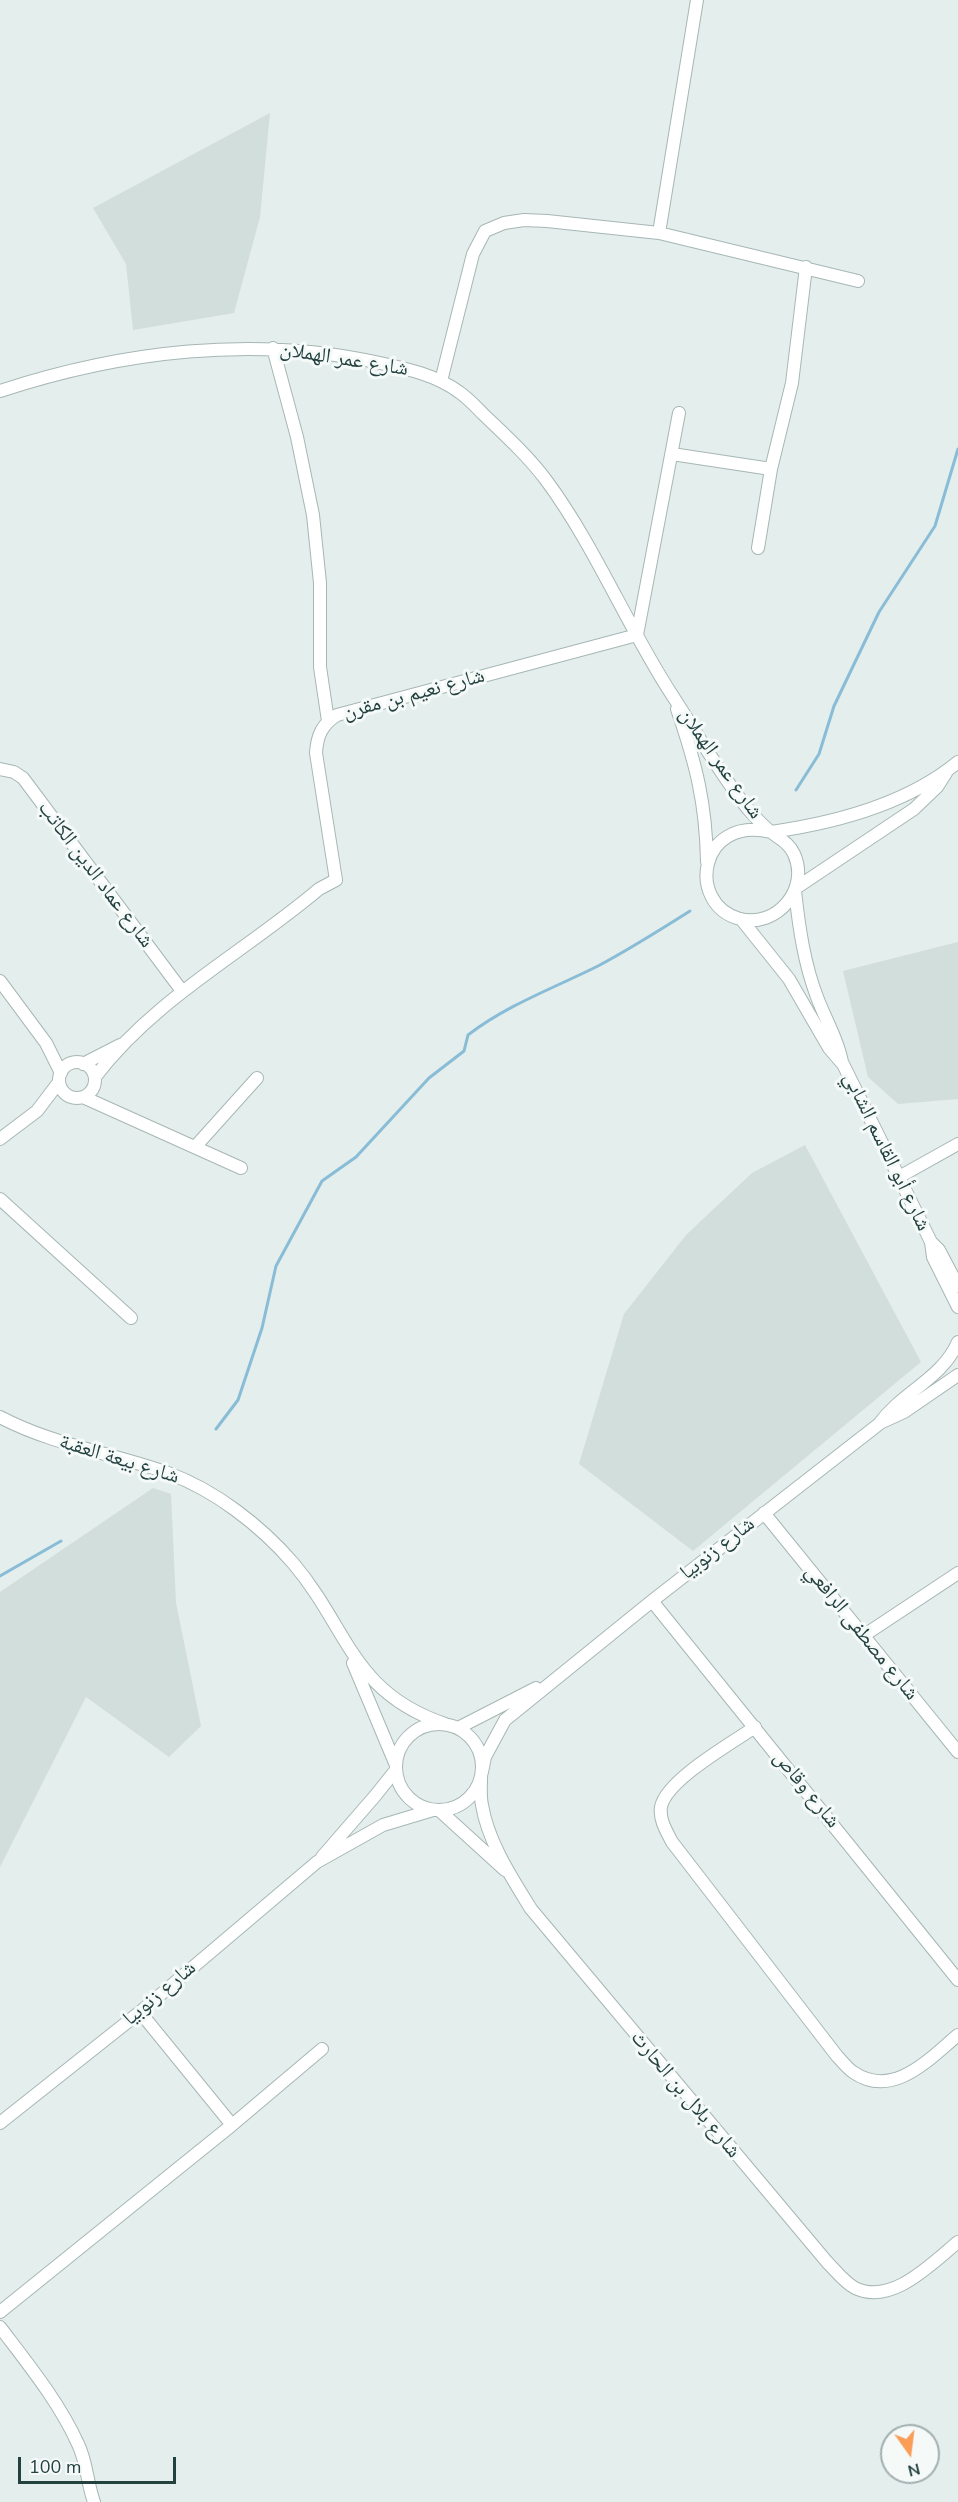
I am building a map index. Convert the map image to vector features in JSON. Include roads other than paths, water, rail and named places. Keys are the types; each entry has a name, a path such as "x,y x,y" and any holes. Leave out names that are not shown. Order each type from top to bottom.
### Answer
{"street":[{"path":"659,233 697,0"},
{"path":"441,381 473,254 485,231 504,223 524,219 659,233 858,281"},
{"path":"758,548 771,469 792,384 806,267"},
{"name":"شارع عمر الهملان","path":"0,391 42,377 104,363 224,348 273,348 351,356 422,372 441,381 460,392 497,427 546,480 566,510 671,694 735,793 771,832"},
{"path":"273,348 297,437 313,515 320,583 321,678 328,721"},
{"path":"637,635 679,413"},
{"path":"672,454 771,469"},
{"name":"شارع نعيم بن مقرن","path":"95,1081 127,1042 182,991 319,889 336,880 316,753 316,741 328,721 337,715 637,635"},
{"name":"شارع عمر الهملان","path":"671,694 693,754 700,782 705,810 707,867"},
{"path":"947,772 938,787 914,809 796,890 786,905 773,915 757,920 741,919 728,914 710,893 706,880 707,867 712,851 723,838 738,831 754,828 771,832 816,824 861,812 905,794 947,772 958,762"},
{"name":"شارع عماد الدين الكاتب","path":"0,769 14,772 22,778 182,991"},
{"path":"771,832 789,846 794,855 798,866 796,890"},
{"name":"شارع أبو القاسم الشابي","path":"796,890 802,944 808,970 837,1042 842,1062 930,1242 933,1257 958,1307"},
{"name":"شارع أبو القاسم الشابي","path":"741,919 789,979 829,1048 842,1062"},
{"path":"0,981 46,1043 60,1077 63,1091 121,1112 146,1126 242,1168"},
{"name":"شارع نعيم بن مقرن","path":"78,1063 127,1042"},
{"path":"46,1043 92,1070 95,1081 121,1112"},
{"path":"37,1111 60,1077 78,1063"},
{"path":"195,1147 257,1078"},
{"path":"0,1139 37,1111 78,1097 95,1081"},
{"path":"898,1177 958,1144"},
{"path":"0,1199 131,1318"},
{"name":"شارع أبو القاسم الشابي","path":"930,1242 939,1250 958,1286"},
{"name":"شارع زنوبيا","path":"879,1424 894,1406 939,1371 958,1342"},
{"name":"شارع زنوبيا","path":"481,1774 485,1757 505,1720 651,1602 879,1424 904,1412 958,1375"},
{"name":"شارع بيعة العقبة","path":"0,1417 57,1441 168,1473 221,1501 266,1537 293,1564 320,1601 347,1648 386,1694 419,1716 445,1724"},
{"name":"شارع مصطفى الرافعي","path":"764,1513 958,1752"},
{"path":"864,1636 958,1573"},
{"name":"شارع وقاص","path":"651,1602 755,1727 958,1980"},
{"name":"شارع بيعة العقبة","path":"347,1648 395,1767"},
{"name":"شارع زنوبيا","path":"458,1728 558,1677"},
{"path":"445,1724 458,1728 477,1746 481,1759 481,1774 477,1788 461,1804 436,1810 411,1801 398,1782 395,1767 399,1750 406,1738 424,1727 445,1724"},
{"path":"755,1727 678,1781 667,1794 661,1807 662,1822 672,1842 785,1990 837,2056 854,2073 876,2081 894,2080 914,2071 958,2035"},
{"name":"شارع زنوبيا","path":"317,1863 395,1767"},
{"name":"شارع بلال بن الحارث","path":"481,1774 482,1804 488,1826 512,1878 545,1928 827,2262 855,2288 876,2292 896,2287 918,2274 958,2242"},
{"name":"شارع زنوبيا","path":"0,2122 140,2012 317,1863 383,1825 436,1810"},
{"name":"شارع بلال بن الحارث","path":"436,1810 466,1833 512,1878"},
{"path":"466,1833 488,1826"},
{"path":"140,2012 232,2125"},
{"path":"0,2312 232,2125 322,2049"},
{"path":"0,2327 68,2422 83,2455 94,2502"},
{"path":"85,2502 89,2488"}],"waterway":[{"path":"796,790 819,754 834,706 879,612 935,526 958,449"},
{"path":"216,1429 238,1400 262,1328 276,1266 322,1181 356,1157 429,1078 464,1051 468,1035 515,1006 610,960 690,911"},
{"path":"0,1576 61,1541"}]}
